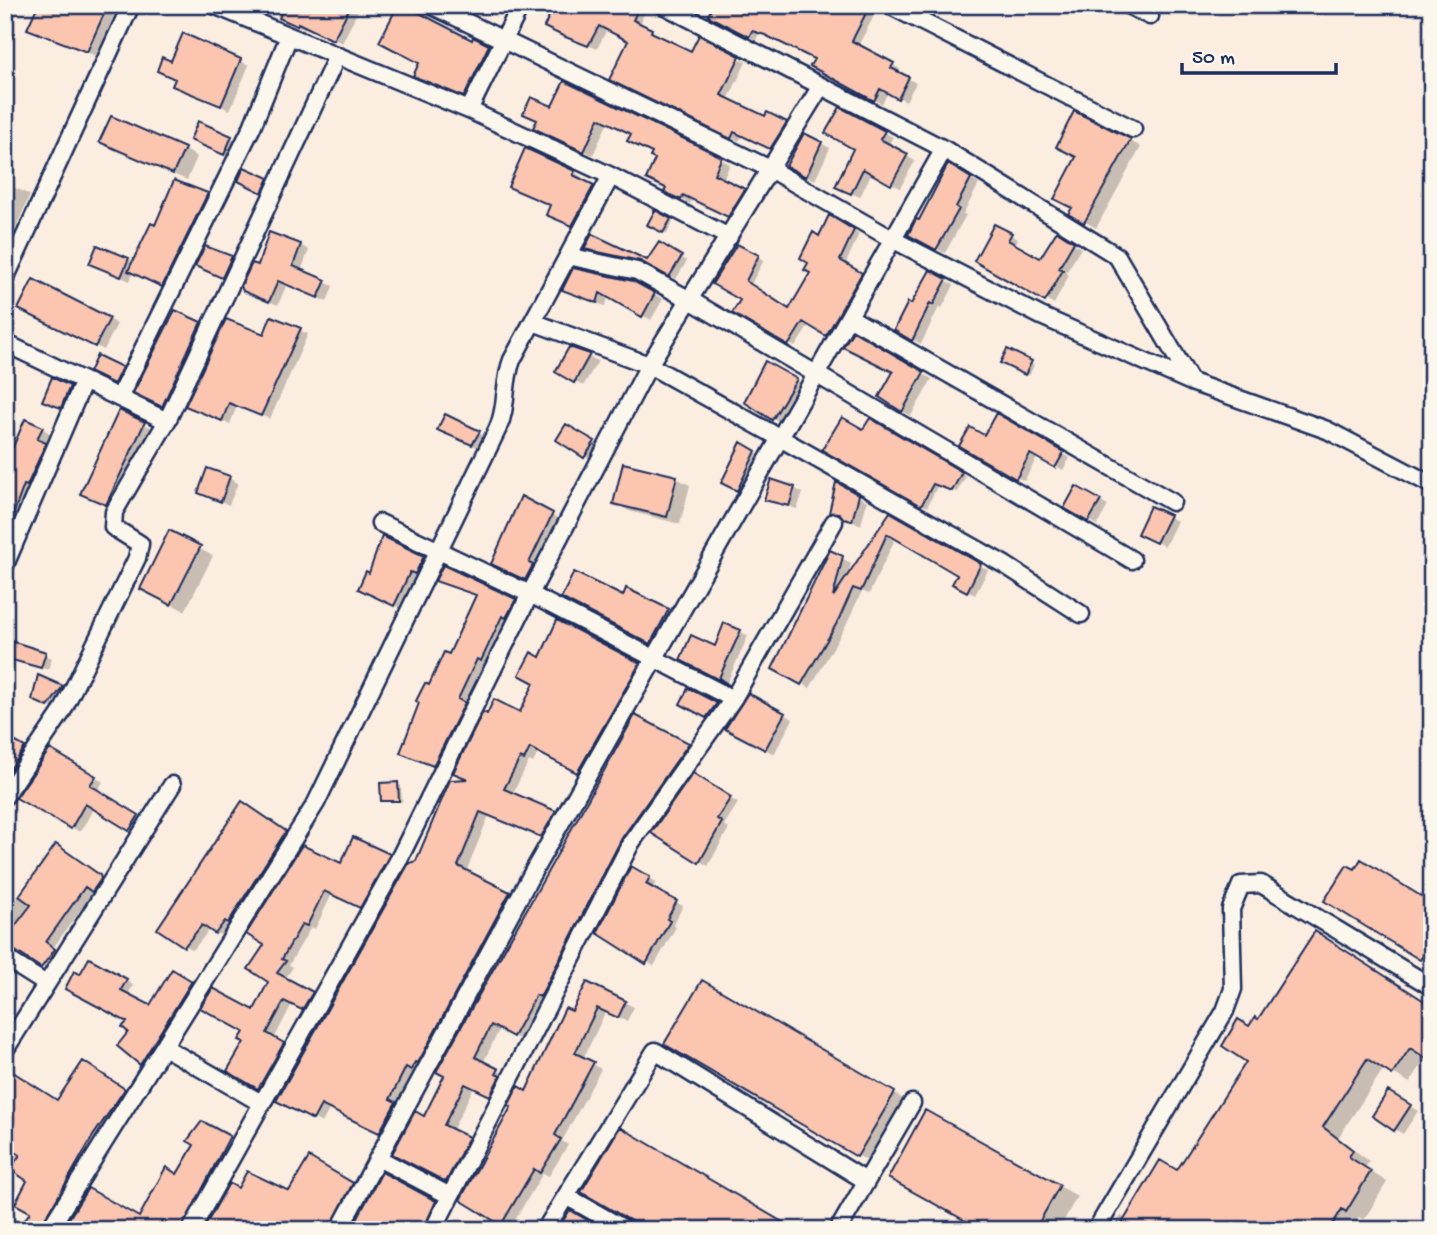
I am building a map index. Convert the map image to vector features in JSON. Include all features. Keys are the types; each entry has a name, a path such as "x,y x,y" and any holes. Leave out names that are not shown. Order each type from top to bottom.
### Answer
{"street":[{"path":"5,279 131,5"},
{"path":"214,5 470,110 611,176 729,237"},
{"path":"430,5 768,168 892,239 1041,316 1191,382 1328,430 1432,485"},
{"path":"470,110 521,5"},
{"path":"663,5 944,149 1117,256 1191,382"},
{"path":"888,5 1133,130"},
{"path":"1128,5 1150,16"},
{"path":"119,398 252,127 289,37"},
{"path":"5,796 58,718 140,550 136,540 113,527 114,512 167,421 337,56"},
{"path":"191,1230 398,861 530,594 649,365 821,86"},
{"path":"339,1230 534,870 944,149"},
{"path":"49,1230 316,803 502,418 508,371 611,176"},
{"path":"568,256 637,271 1132,560"},
{"path":"849,317 1172,502"},
{"path":"533,322 649,365 1005,565 1081,614"},
{"path":"5,343 167,421"},
{"path":"5,565 84,381"},
{"path":"433,1230 631,843 733,699 834,522"},
{"path":"380,523 530,594 733,699"},
{"path":"5,1049 172,785"},
{"path":"1096,1230 1226,1011 1233,989 1231,909 1241,885 1261,884 1432,987"},
{"path":"5,958 46,984"},
{"path":"164,1047 261,1103"},
{"path":"545,1230 655,1051 866,1181"},
{"path":"838,1230 912,1103"},
{"path":"378,1158 450,1196"},
{"path":"566,1196 626,1230"}],"building":[{"path":"38,5 108,5 87,52 27,29"},
{"path":"264,5 351,5 333,40 298,23 297,26 279,18 281,14"},
{"path":"398,5 404,5 472,40 473,37 489,45 464,97 413,76 419,63 379,42"},
{"path":"554,5 640,5 633,20 652,29 651,32 691,51 699,35 740,56 721,95 765,116 767,112 787,122 770,149 734,132 731,139 609,80 628,41 599,26 588,46 544,27"},
{"path":"713,5 870,5 852,41 894,63 891,68 909,77 898,99 880,89 874,101 810,66 814,59 765,35 752,31 749,37 708,16"},
{"path":"183,33 241,59 221,106 172,86 175,79 157,71 162,57 171,61"},
{"path":"564,81 722,157 714,174 745,189 728,217 683,195 681,200 664,192 666,188 646,179 655,159 650,157 652,153 627,141 631,134 599,118 584,152 533,128 537,120 523,114 531,97 552,106"},
{"path":"840,107 885,131 880,139 908,154 891,185 863,169 851,194 835,187 853,149 825,133"},
{"path":"1074,111 1131,139 1084,223 1068,214 1072,208 1054,199 1076,157 1056,147"},
{"path":"111,116 185,148 173,174 99,142"},
{"path":"198,121 232,136 224,155 190,140"},
{"path":"804,133 822,142 806,177 786,166"},
{"path":"525,148 575,171 573,175 594,185 572,226 546,215 550,205 508,187"},
{"path":"948,164 971,178 956,207 959,209 936,250 908,235 916,219 919,220"},
{"path":"244,167 269,178 262,193 238,181"},
{"path":"174,180 208,193 162,287 128,271 151,223 155,225"},
{"path":"655,210 671,219 663,233 647,225"},
{"path":"829,215 854,230 840,260 862,273 826,336 803,322 788,346 732,313 740,300 712,284 737,244 759,255 746,281 789,309 810,273 804,270 808,263 800,258 813,232 819,236"},
{"path":"994,224 1012,233 1008,240 1040,258 1057,231 1074,242 1059,268 1063,270 1045,302 974,261"},
{"path":"269,232 301,244 293,266 326,280 318,298 278,281 269,302 243,291 241,286 252,263 258,265"},
{"path":"592,234 647,260 659,242 682,256 669,277 640,261 584,249"},
{"path":"97,245 129,258 121,277 89,264"},
{"path":"205,246 232,256 222,278 195,266"},
{"path":"573,268 633,281 655,293 642,317 600,293 597,303 562,290"},
{"path":"930,270 947,279 933,305 930,303 912,341 894,330 908,302 911,304"},
{"path":"33,279 110,318 95,347 18,309"},
{"path":"175,310 201,322 162,407 133,393"},
{"path":"271,316 301,328 261,416 229,403 222,421 185,406 226,319 264,334"},
{"path":"853,331 924,372 902,412 879,397 893,372 843,347"},
{"path":"569,347 590,354 574,383 555,372"},
{"path":"1007,349 1032,361 1025,375 1000,363"},
{"path":"97,355 122,367 114,384 89,372"},
{"path":"765,361 797,379 772,420 744,402"},
{"path":"52,377 70,386 61,408 42,401"},
{"path":"119,410 145,422 106,505 80,494"},
{"path":"996,413 1064,452 1055,468 1030,454 1016,479 959,446 970,427 984,435"},
{"path":"445,414 480,431 472,445 437,430"},
{"path":"842,417 863,429 870,418 962,472 952,491 933,484 921,506 822,450"},
{"path":"25,419 43,427 37,439 46,443 27,486 24,485 7,531 5,444 13,447"},
{"path":"566,424 595,441 584,458 556,440"},
{"path":"741,442 756,451 737,491 721,483"},
{"path":"623,463 677,476 667,517 613,504"},
{"path":"207,468 230,476 221,502 198,493"},
{"path":"771,479 795,487 789,506 764,500"},
{"path":"836,482 859,495 852,521 844,519 839,513 829,513"},
{"path":"1076,486 1101,500 1088,522 1064,508"},
{"path":"521,496 553,513 529,563 533,565 525,580 491,564"},
{"path":"1150,506 1170,515 1156,543 1137,534"},
{"path":"890,512 981,564 967,592 952,584 957,575 887,534 861,591 853,588 838,621 801,685 772,669 830,550 843,556 833,597"},
{"path":"169,530 201,546 171,605 140,589"},
{"path":"382,536 424,556 415,574 410,572 394,606 358,589 366,571 369,573"},
{"path":"443,565 516,599 506,618 502,616 481,661 477,659 458,699 465,703 433,766 400,753 419,703 416,701 425,683 429,685 444,652 449,654 476,595 435,581"},
{"path":"574,572 623,596 626,588 669,609 650,644 561,598"},
{"path":"557,620 640,663 577,773 530,748 524,760 520,758 504,789 556,811 541,837 480,812 458,866 510,892 418,1063 415,1062 411,1070 406,1067 390,1099 396,1102 379,1133 321,1105 313,1120 276,1101 409,863 416,861 450,780 468,779 453,773 483,712 487,714 494,699 520,712 534,683 519,675 531,652 540,657"},
{"path":"724,623 741,630 719,678 729,685 680,660 691,635 715,646"},
{"path":"5,639 46,652 41,668 5,658"},
{"path":"38,675 63,686 48,707 32,700"},
{"path":"688,688 717,703 706,718 680,704"},
{"path":"748,693 785,713 765,750 725,729"},
{"path":"635,715 689,743 622,838 540,997 536,995 513,1037 491,1025 475,1057 499,1069 496,1074 500,1076 490,1096 465,1084 444,1125 469,1137 446,1182 392,1154 415,1111 424,1116 444,1076 436,1072"},
{"path":"5,736 25,747 5,777"},
{"path":"50,749 96,776 90,785 139,815 129,831 85,804 71,829 16,798"},
{"path":"693,773 731,797 717,819 722,822 699,863 651,833"},
{"path":"398,782 399,801 381,801 380,783"},
{"path":"242,801 286,831 228,923 225,921 215,934 202,925 184,947 157,929"},
{"path":"353,837 390,854 360,908 324,891 307,926 302,924 282,959 286,961 277,973 313,992 302,1010 284,1001 267,1033 284,1043 258,1089 227,1071 244,1042 239,1040 244,1032 200,1008 213,988 254,1010 268,982 248,969 264,945 246,934 302,845 341,863"},
{"path":"56,844 100,875 101,879 92,892 85,887 46,942 55,949 41,968 5,944 5,939 31,905 19,896"},
{"path":"1361,859 1432,903 1432,942 1420,960 1324,901 1347,865 1355,869"},
{"path":"631,866 650,877 646,884 677,901 667,919 670,921 646,964 597,933"},
{"path":"1315,931 1432,1006 1432,1062 1410,1048 1392,1075 1367,1059 1323,1127 1353,1150 1349,1157 1371,1171 1346,1212 1342,1209 1329,1230 1118,1230 1160,1160 1177,1170 1246,1062 1222,1046 1238,1019 1249,1026 1255,1017 1258,1019"},
{"path":"89,958 127,979 121,990 150,1005 172,969 192,981 140,1065 117,1046 128,1032 122,1027 127,1022 65,989 74,971 80,974"},
{"path":"702,980 895,1092 857,1157 664,1044"},
{"path":"587,982 626,1001 618,1018 597,1008 575,1053 594,1062 555,1135 561,1139 540,1173 534,1169 501,1225 460,1200 511,1107 508,1106 518,1086 526,1091 565,1008 572,1011"},
{"path":"83,1061 125,1089 93,1136 39,1230 18,1230 30,1212 15,1204 27,1181 10,1169 20,1155 5,1145 5,1067 57,1100"},
{"path":"1388,1091 1411,1105 1394,1131 1372,1116"},
{"path":"925,1110 1060,1185 1035,1230 982,1230 888,1178"},
{"path":"202,1121 230,1136 181,1230 62,1230 88,1188 139,1217 166,1167 177,1174 194,1145 187,1141"},
{"path":"620,1127 796,1230 636,1230 631,1221 581,1192"},
{"path":"309,1157 353,1183 329,1230 203,1230 229,1183 238,1188 247,1171 289,1191"},
{"path":"382,1172 436,1201 423,1230 351,1230"},
{"path":"570,1210 604,1230 557,1230"}]}
